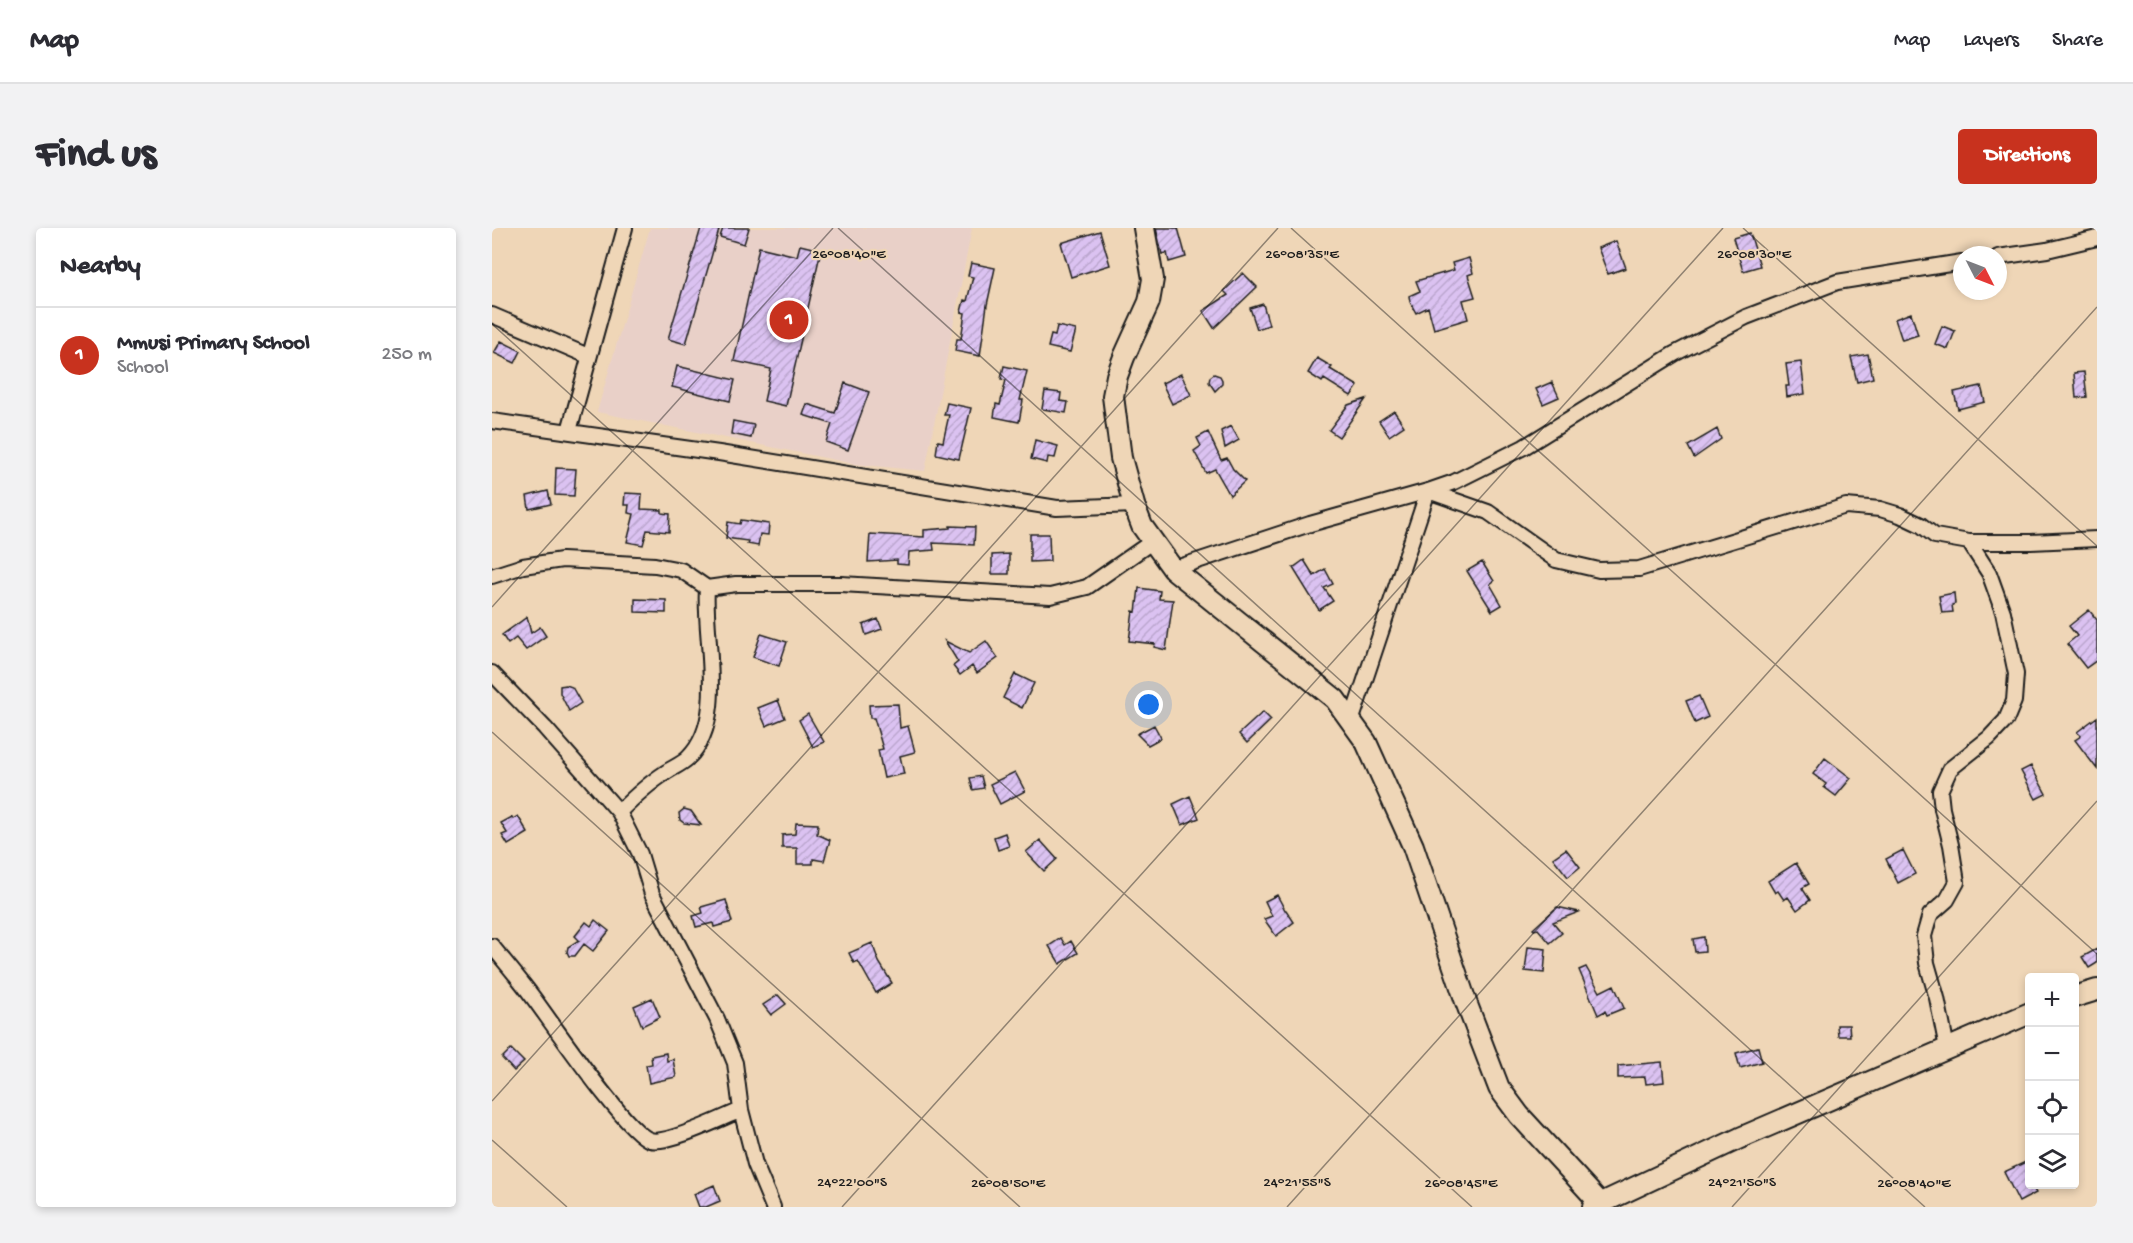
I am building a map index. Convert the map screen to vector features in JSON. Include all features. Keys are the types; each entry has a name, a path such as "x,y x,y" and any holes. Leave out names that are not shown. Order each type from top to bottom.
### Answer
{"street":[{"path":"569,431 625,228"},
{"path":"1143,228 1153,279 1149,302 1124,357 1113,396 1121,458 1142,526 1173,569 1335,699 1366,742 1413,846 1466,1002 1499,1088 1519,1115 1599,1206 1740,1138 2025,1015"},
{"path":"2007,256 2047,250 2097,238"},
{"path":"1173,569 1310,524 1454,482 1524,447 1674,354 1746,317 1837,282 1953,263"},
{"path":"492,315 588,357"},
{"path":"492,421 569,431 1057,508 1134,506"},
{"path":"1428,491 1488,512 1556,560 1599,570 1639,569 1846,506 1880,509 1921,525 1935,536 1969,542 2097,539"},
{"path":"1351,722 1428,491"},
{"path":"492,576 523,566 562,560 655,565 681,570 707,588 736,584 830,584 1050,596 1087,587 1153,541"},
{"path":"1947,1048 1927,963 1924,936 1930,915 1947,900 1957,882 1940,791 1950,770 1989,738 2006,720 2013,701 2016,674 2002,612 1989,573 1969,542"},
{"path":"619,812 638,792 688,758 703,737 709,713 710,686 705,606 707,588"},
{"path":"492,673 545,728 619,812 640,854 652,894 717,1019 735,1064 741,1110 755,1164 772,1207"},
{"path":"492,946 600,1088 637,1132 650,1140 662,1141 741,1110"},
{"path":"2079,995 2097,990"}],"shaded area":[{"path":"650,228 972,228 925,471 855,464 597,412"}],"building":[{"path":"701,228 719,230 686,344 668,339"},
{"path":"723,228 749,228 744,244 720,237"},
{"path":"1156,228 1178,228 1186,257 1169,262 1167,253 1162,254"},
{"path":"1100,231 1110,265 1071,277 1061,243"},
{"path":"1750,233 1760,266 1743,271 1733,238"},
{"path":"1616,241 1626,268 1608,274 1598,248"},
{"path":"800,245 821,250 786,406 764,401 771,369 734,361 759,247 797,256"},
{"path":"1469,258 1473,273 1468,275 1475,297 1463,300 1468,319 1434,329 1428,307 1416,313 1410,302 1409,296 1420,291 1416,281 1454,270 1452,263"},
{"path":"971,263 995,268 980,356 955,351 957,339 961,339 965,313 961,312 964,300 967,301 973,277 968,276"},
{"path":"1243,273 1257,287 1214,328 1203,311 1228,295 1224,291"},
{"path":"1263,304 1269,325 1257,329 1250,308"},
{"path":"1911,313 1918,335 1902,340 1895,319"},
{"path":"1057,326 1076,330 1070,352 1048,347 1051,335 1055,336"},
{"path":"1942,326 1955,331 1948,349 1935,344"},
{"path":"501,341 521,351 515,363 494,353"},
{"path":"1868,354 1873,378 1857,382 1851,357"},
{"path":"1317,358 1358,386 1351,396 1324,379 1322,382 1308,373"},
{"path":"1801,362 1805,394 1787,397 1786,386 1789,386 1786,364"},
{"path":"677,366 735,380 730,401 672,387"},
{"path":"1004,366 1027,371 1020,400 1023,400 1019,422 994,417 996,404 1000,405 1006,380 1001,379"},
{"path":"2084,372 2087,397 2076,398 2074,373"},
{"path":"1181,374 1191,395 1172,404 1162,383"},
{"path":"1214,374 1220,376 1222,380 1222,384 1215,391 1209,382 1210,377"},
{"path":"1552,382 1559,397 1543,404 1536,389"},
{"path":"845,383 869,392 848,450 826,442 832,424 803,415 807,404 835,413"},
{"path":"1981,386 1985,402 1958,409 1954,392"},
{"path":"1045,391 1061,393 1060,401 1068,402 1066,413 1042,409"},
{"path":"1366,399 1339,437 1329,430 1348,405"},
{"path":"947,403 971,408 959,459 936,454 938,441 943,442 949,415 944,415"},
{"path":"1394,411 1404,426 1389,436 1379,421"},
{"path":"733,421 754,425 751,438 731,434"},
{"path":"1231,426 1239,440 1225,448 1221,431"},
{"path":"1717,429 1721,439 1694,458 1688,446"},
{"path":"1208,432 1221,460 1227,458 1233,469 1245,481 1230,495 1215,469 1206,473 1194,451 1201,446 1197,438"},
{"path":"1035,440 1058,446 1055,458 1048,457 1047,463 1031,459"},
{"path":"556,468 576,469 574,496 555,495"},
{"path":"548,491 551,504 529,509 527,496"},
{"path":"625,493 642,494 641,509 662,510 662,513 670,514 669,532 647,530 643,545 627,542 634,514 628,513 629,505 624,505"},
{"path":"741,520 769,524 768,535 760,534 758,546 747,544 748,541 726,538 728,522 740,524"},
{"path":"950,526 975,527 974,545 933,543 934,550 909,552 908,565 897,564 897,560 868,562 870,534 924,537 924,530 950,528"},
{"path":"1030,534 1049,534 1050,561 1030,562"},
{"path":"1009,554 1009,574 992,574 992,555"},
{"path":"1304,560 1314,576 1325,569 1333,584 1324,588 1333,601 1319,610 1293,568"},
{"path":"1482,562 1494,581 1490,584 1502,605 1492,611 1467,571"},
{"path":"1139,588 1160,591 1159,599 1173,600 1166,650 1154,647 1155,644 1129,641"},
{"path":"1954,593 1953,612 1942,613 1939,596"},
{"path":"635,599 666,600 666,613 635,612"},
{"path":"2089,610 2097,620 2097,660 2086,668 2067,644 2077,636 2069,626"},
{"path":"527,617 531,633 540,627 546,636 526,650 516,638 508,644 502,635"},
{"path":"878,619 882,629 866,635 863,625"},
{"path":"761,634 787,642 779,666 753,657"},
{"path":"945,641 969,653 986,641 998,658 977,673 972,666 960,675 953,666 958,662"},
{"path":"1015,674 1034,683 1022,708 1003,698"},
{"path":"560,686 572,687 581,703 569,711 560,693"},
{"path":"1699,696 1708,717 1695,723 1686,701"},
{"path":"778,700 785,718 766,726 758,708"},
{"path":"898,704 900,728 908,726 915,752 900,756 904,774 884,778 878,750 883,749 874,718 870,718 869,705"},
{"path":"1263,712 1271,720 1247,743 1239,734"},
{"path":"808,714 824,742 813,747 799,720"},
{"path":"2097,717 2097,769 2075,740 2081,736 2077,732"},
{"path":"1154,725 1161,738 1148,745 1137,734"},
{"path":"1825,758 1851,778 1836,796 1813,774"},
{"path":"2031,766 2046,794 2036,799 2021,771"},
{"path":"1015,772 1025,791 1000,804 990,784"},
{"path":"981,776 984,788 973,790 970,778"},
{"path":"1190,796 1199,818 1182,825 1173,804"},
{"path":"684,809 691,811 701,825 684,823 680,820 679,813"},
{"path":"518,816 528,833 508,845 502,835 507,833 501,823"},
{"path":"796,823 818,824 817,834 830,840 824,861 813,859 813,864 797,864 797,848 782,848 782,835 795,834"},
{"path":"1005,833 1009,846 998,850 994,837"},
{"path":"1040,840 1057,859 1044,871 1026,852"},
{"path":"1566,849 1580,867 1568,877 1553,858"},
{"path":"1903,850 1915,874 1898,883 1886,859"},
{"path":"1796,863 1809,884 1802,888 1810,900 1797,910 1788,897 1784,900 1778,891 1775,893 1768,881"},
{"path":"1277,895 1294,922 1276,936 1264,919 1272,916 1265,901"},
{"path":"726,900 732,922 714,927 713,923 696,927 693,916 703,913 701,907"},
{"path":"1557,907 1579,912 1553,922 1562,933 1550,943 1538,929 1533,929"},
{"path":"595,920 609,931 593,951 584,944 575,956 569,956 568,947 579,940 575,936 586,922 591,926"},
{"path":"1704,937 1705,951 1695,952 1693,939"},
{"path":"1061,938 1065,945 1071,941 1078,953 1060,964 1049,946"},
{"path":"872,943 879,962 892,983 876,993 858,961 854,963 849,953"},
{"path":"1528,947 1546,949 1544,973 1525,971"},
{"path":"2097,949 2097,963 2089,968 2082,957"},
{"path":"1586,967 1600,992 1614,985 1624,1008 1607,1015 1605,1011 1598,1015 1579,970"},
{"path":"778,995 786,1004 771,1015 763,1005"},
{"path":"652,998 660,1017 642,1026 634,1006"},
{"path":"1837,1025 1849,1025 1850,1036 1838,1036"},
{"path":"1758,1047 1762,1062 1740,1068 1736,1053"},
{"path":"511,1049 524,1062 514,1071 502,1058"},
{"path":"666,1053 667,1061 673,1059 676,1077 649,1083 646,1065 652,1064 651,1056"},
{"path":"1662,1062 1664,1082 1646,1084 1645,1077 1618,1078 1618,1066"},
{"path":"2025,1162 2025,1189 2034,1189 2036,1193 2019,1202 2004,1172"},
{"path":"714,1185 720,1201 706,1207 699,1207 694,1194"}],"place":[{"name":"Mmusi Primary School","path":"789,320"}]}
